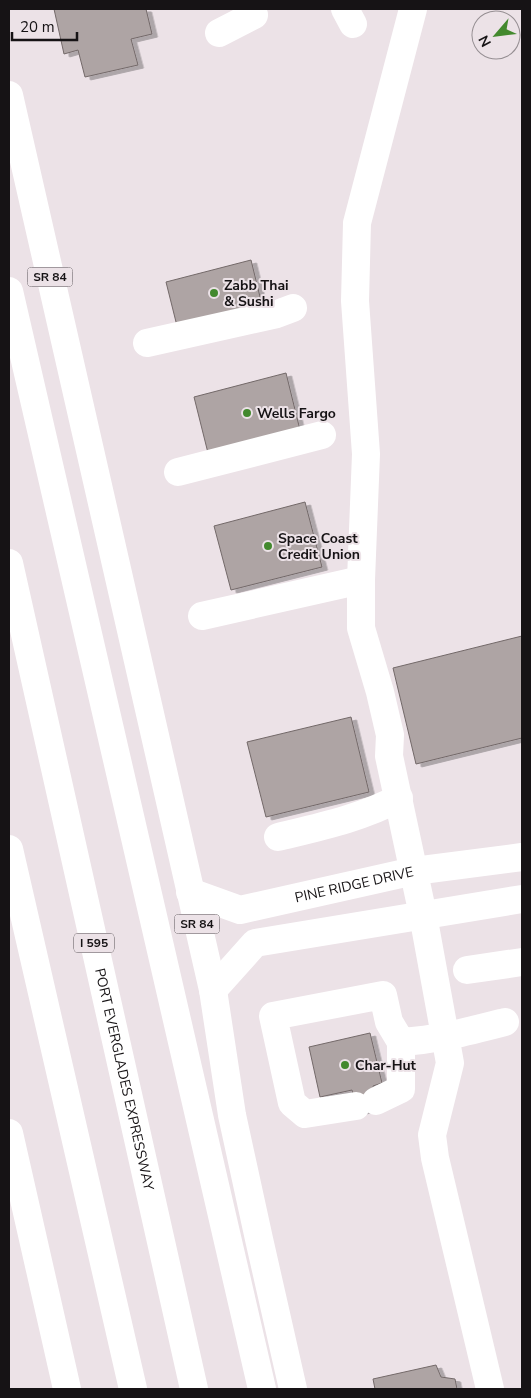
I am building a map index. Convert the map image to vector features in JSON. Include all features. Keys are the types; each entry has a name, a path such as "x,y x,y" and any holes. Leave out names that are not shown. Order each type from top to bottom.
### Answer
{"main road":[{"path":"413,9 357,223 355,301 366,454 360,628 380,692 390,735 389,756 399,798 423,870"},
{"path":"219,33 256,11"},
{"name":"SR 84","path":"9,95 213,990 232,1115 256,1230 293,1389"},
{"path":"9,291 262,1389"},
{"path":"148,343 277,314 293,308"},
{"path":"178,472 322,435"},
{"name":"PORT EVERGLADES EXPRESSWAY","path":"9,564 194,1389"},
{"path":"202,616 361,580"},
{"path":"390,735 403,751 423,870 423,915 450,1064 432,1134 435,1158 490,1389"},
{"path":"278,837 381,808 399,798"},
{"path":"9,849 133,1389"},
{"name":"PINE RIDGE DRIVE","path":"190,892 240,910 423,870 522,857"},
{"path":"213,990 256,943 522,899"},
{"path":"466,970 522,962"},
{"path":"383,995 389,1022 401,1042 401,1089 366,1104 305,1114 292,1103 273,1016 383,995"},
{"path":"401,1042 445,1037 504,1022"},
{"path":"9,1133 67,1389"},
{"path":"179,1324 203,1389"}],"building":[{"path":"54,9 146,9 152,34 131,39 138,65 85,77 78,50 64,54"},
{"name":"Zabb Thai & Sushi","path":"251,260 262,305 177,326 166,282"},
{"name":"Wells Fargo","path":"286,373 300,430 208,453 194,397"},
{"name":"Space Coast Credit Union","path":"305,502 322,567 231,590 214,526"},
{"path":"522,636 522,738 416,764 393,668"},
{"path":"351,717 369,792 266,817 247,742"},
{"name":"Char-Hut","path":"370,1033 382,1083 373,1086 377,1107 357,1112 352,1090 320,1097 309,1047"},
{"path":"436,1365 441,1377 455,1379 457,1389 375,1389 373,1379"}],"place":[{"name":"Zabb Thai & Sushi","path":"214,293"},
{"name":"Wells Fargo","path":"247,413"},
{"name":"Space Coast Credit Union","path":"268,546"},
{"name":"Char-Hut","path":"345,1065"}]}
